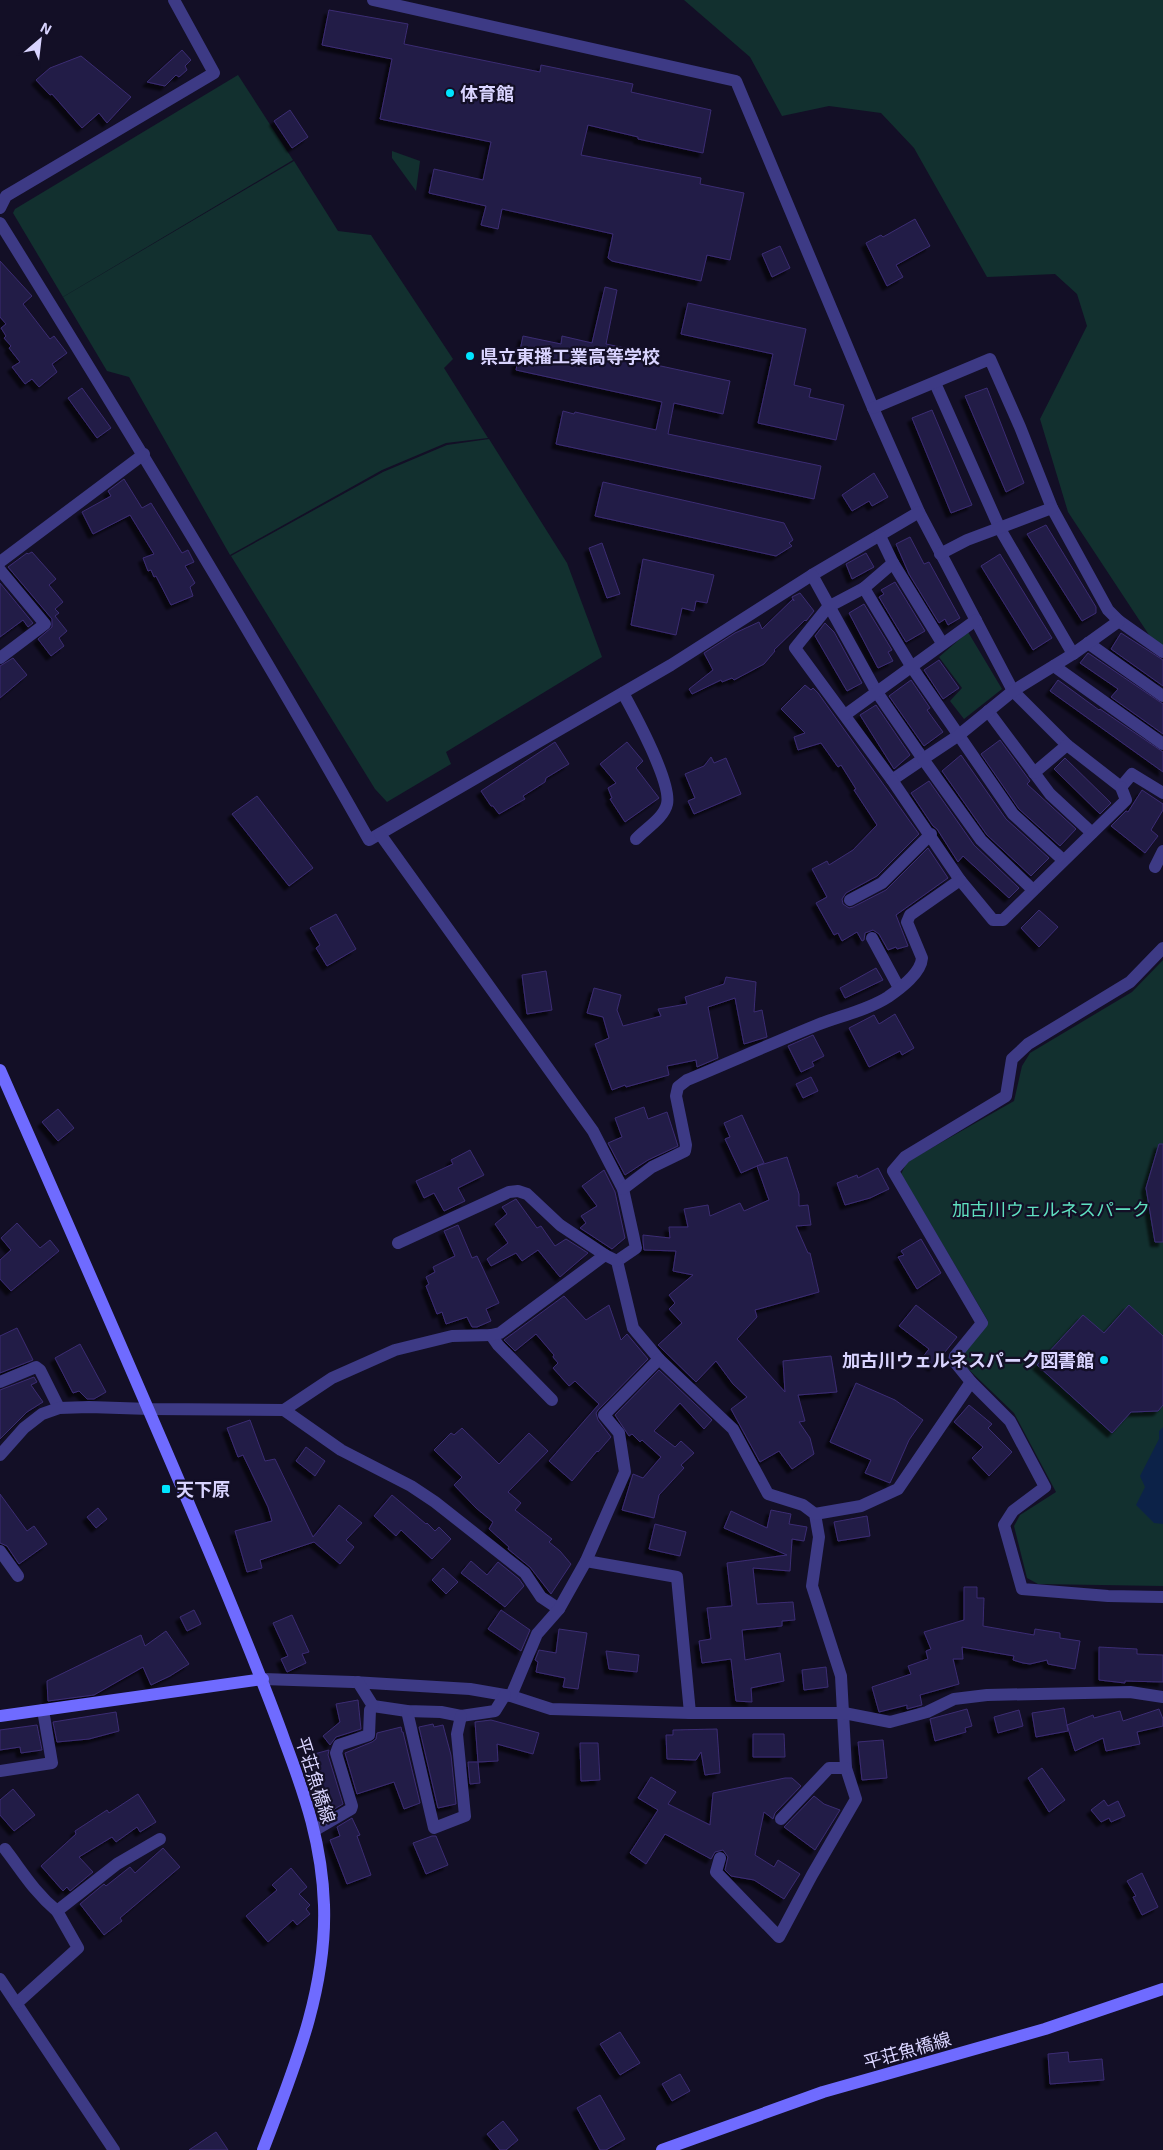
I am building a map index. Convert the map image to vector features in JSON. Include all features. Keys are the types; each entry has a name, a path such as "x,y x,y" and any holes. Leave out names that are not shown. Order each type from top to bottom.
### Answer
{"main road":[{"name":"平荘魚橋線","path":"0,1070 150,1410 263,1679 310,1810 315,1830 320,1857 324,1904 321,1961 307,2032 263,2150"},
{"path":"0,1716 263,1679"},
{"name":"平荘魚橋線","path":"662,2150 823,2092 1045,2029 1163,1989"}],"street":[{"path":"0,208 6,196 214,73 174,0"},
{"path":"373,0 736,81 873,408 919,512 1012,691 1067,745 1121,787 1126,800 1003,920 993,920 960,880 931,834 846,715 795,648 828,607 864,588 893,563"},
{"path":"0,223 144,454 275,674 369,840 671,665 812,575 919,512"},
{"path":"873,408 990,359 1020,427 1052,508 1108,610 1119,621 1163,652"},
{"path":"935,383 1000,529 1073,654"},
{"path":"0,562 144,454"},
{"path":"940,554 966,540 1000,529 1052,508"},
{"path":"880,536 893,563 942,643"},
{"path":"0,570 45,624 0,658"},
{"path":"812,575 876,691 923,759 981,840 1033,890"},
{"path":"864,588 910,666 1013,814 1063,860"},
{"path":"846,715 910,666 976,620"},
{"path":"892,780 959,735 1012,691 1073,654 1119,621"},
{"path":"1088,643 1163,696"},
{"path":"1054,666 1163,744"},
{"path":"623,692 646,734 663,781 667,799 665,809 636,839"},
{"path":"988,711 1050,794 1092,833"},
{"path":"1034,772 1067,745"},
{"path":"1121,787 1132,774 1163,792"},
{"path":"380,834 593,1131 623,1188 636,1248 617,1261"},
{"path":"850,900 882,883 931,834"},
{"path":"1155,866 1163,851"},
{"path":"623,1188 652,1167 685,1151 686,1145 676,1096 678,1087 687,1080 818,1025 872,1005 888,997 919,970 922,958 907,922 910,915 960,880"},
{"path":"872,938 899,988"},
{"path":"1163,948 1130,982 1028,1044 1012,1059 1006,1096 904,1156 893,1172 982,1323 955,1356 954,1361 971,1382 1010,1421 1045,1487 1013,1511 1004,1525 1022,1589 1108,1596 1163,1597"},
{"path":"398,1243 509,1192 518,1191 526,1194 560,1225 617,1261"},
{"path":"0,1455 30,1423 42,1414 59,1408 284,1410 332,1378 395,1350 452,1336 500,1333 605,1255"},
{"path":"617,1261 633,1328 660,1359 733,1429 768,1494 803,1505 815,1514 819,1538 812,1586 841,1676 846,1768 856,1799 779,1937 716,1872 720,1858"},
{"path":"491,1335 498,1345 552,1400"},
{"path":"372,1706 407,1711 440,1712 461,1716 495,1711 508,1696 538,1634 559,1609 586,1561 625,1472 619,1433 604,1415 660,1359"},
{"path":"0,1382 36,1367 40,1370 59,1408"},
{"path":"815,1514 861,1506 898,1489 971,1382"},
{"path":"284,1410 341,1450 412,1486 435,1502 525,1573 541,1597 559,1609"},
{"path":"0,1551 18,1576"},
{"path":"586,1561 677,1576 690,1713"},
{"path":"263,1679 358,1682 470,1689 508,1696 551,1709 690,1713 844,1713 890,1722 927,1712 954,1698 987,1695 1130,1692 1163,1697"},
{"path":"358,1682 372,1706"},
{"path":"315,1830 351,1809 352,1806 336,1753 340,1745 370,1735 370,1710 372,1706"},
{"path":"0,1771 52,1763 43,1710"},
{"path":"407,1711 434,1828 465,1816 457,1734 461,1716"},
{"path":"782,1819 829,1768 846,1768"},
{"path":"56,1911 117,1864 160,1839"},
{"path":"4,1849 21,1870 26,1880 43,1900 56,1911 78,1948 16,2003"},
{"path":"0,1979 114,2150"}],"green space":[{"path":"684,0 1163,0 1163,647 1155,644 1068,512 1040,419 1087,326 1077,294 1055,274 987,277 914,148 881,113 829,106 782,116 750,57"},
{"path":"238,75 293,160 63,297 13,213 15,209"},
{"path":"392,151 420,161 416,191 392,158"},
{"path":"294,161 338,231 371,235 453,359 444,368 488,438 446,443 382,470 230,555 129,377 107,371 63,297"},
{"path":"489,439 567,563 602,657 446,752 451,764 387,802 375,789 231,556 383,472 447,445"},
{"path":"968,632 1002,689 964,719 950,701 962,688 939,657"},
{"name":"加古川ウェルネスパーク","path":"1163,960 1163,1586 1038,1584 1027,1578 1014,1526 1020,1515 1056,1492 1014,1413 963,1364 962,1352 988,1321 901,1174 907,1162 1014,1101 1022,1066 1030,1053 1132,992"}],"water":[{"path":"1163,1427 1163,1524 1154,1523 1136,1505 1145,1487 1140,1476 1159,1439 1159,1431"}],"building":[{"path":"329,10 408,24 404,44 540,72 541,65 633,84 631,92 711,110 703,153 638,139 638,137 588,125 581,155 701,178 700,184 744,193 730,260 707,255 701,281 612,261 608,258 613,234 502,209 498,229 481,225 486,206 429,193 434,169 483,180 491,142 380,119 392,59 322,45"},
{"path":"182,50 191,60 185,66 187,70 179,77 176,75 165,86 147,82"},
{"path":"81,56 131,97 107,123 99,113 82,128 52,94 50,95 36,80 50,68"},
{"path":"290,110 308,137 292,148 274,121"},
{"path":"915,219 930,246 896,265 903,277 887,286 866,243 881,235 883,237"},
{"path":"780,246 790,268 772,277 762,254"},
{"path":"0,261 32,296 23,304 50,339 54,336 67,353 52,364 57,372 39,387 32,379 25,384 12,367 20,362 9,348 11,346 4,338 6,336 1,328 6,324 0,317"},
{"path":"605,287 617,290 606,344 635,350 633,360 730,381 723,414 674,403 668,434 821,466 814,499 556,444 563,411 656,430 662,402 516,370 523,336 561,344 562,336 592,343"},
{"path":"688,303 806,329 794,385 811,389 809,397 844,405 836,440 758,423 773,354 681,334"},
{"path":"82,388 111,428 97,438 68,398"},
{"path":"987,388 1024,483 1006,492 965,396"},
{"path":"932,410 972,505 951,513 912,418"},
{"path":"874,473 888,497 872,506 869,501 852,511 842,495"},
{"path":"124,479 142,508 151,503 182,553 188,550 194,562 185,566 195,583 190,587 193,596 171,605 156,576 154,577 151,570 148,571 143,558 154,554 130,515 93,534 82,512 111,496 108,491"},
{"path":"603,482 784,523 793,540 789,543 792,546 776,556 595,516"},
{"path":"1046,525 1096,607 1096,613 1082,621 1027,534"},
{"path":"910,537 924,564 929,562 960,618 948,625 945,619 939,623 909,574 896,544"},
{"path":"602,543 620,594 607,598 589,548"},
{"path":"32,552 56,579 49,585 63,602 55,609 59,613 55,616 67,631 59,638 64,646 51,656 38,639 52,627 52,619 8,567 27,553"},
{"path":"866,553 874,567 852,579 846,564"},
{"path":"1000,554 1052,638 1033,650 981,566"},
{"path":"643,559 714,575 707,603 696,601 694,611 682,608 676,635 631,625"},
{"path":"895,582 925,631 906,642 879,597 884,594 881,590"},
{"path":"0,583 33,623 28,627 23,620 0,637"},
{"path":"800,593 814,611 806,621 774,650 764,664 734,680 732,678 722,682 721,680 692,694 689,689 713,670 704,653 735,633 759,622 762,629 793,599 792,597"},
{"path":"864,604 892,650 888,652 893,661 878,668 849,613"},
{"path":"825,623 834,632 862,683 847,691 815,636"},
{"path":"1121,633 1163,660 1163,686 1111,649"},
{"path":"1088,653 1163,704 1163,734 1111,697 1118,689 1080,663"},
{"path":"13,658 27,675 0,698 0,666"},
{"path":"939,660 959,688 943,699 924,670"},
{"path":"911,680 930,708 927,710 943,732 924,746 889,696"},
{"path":"1058,680 1099,710 1163,752 1163,772 1050,691"},
{"path":"805,685 811,690 813,688 818,693 919,834 877,876 846,893 842,899 843,904 849,908 853,907 886,890 928,848 948,878 896,915 908,946 888,950 879,934 873,930 865,933 864,940 862,941 857,932 842,941 838,933 834,935 816,903 827,897 812,869 827,861 829,865 853,850 877,825 854,790 856,789 841,765 838,767 821,743 798,750 794,737 805,733 781,709"},
{"path":"876,705 910,755 894,769 860,715"},
{"path":"1000,740 1030,781 1027,784 1076,829 1060,846 1019,809 981,754"},
{"path":"555,742 569,764 546,778 545,782 523,796 525,799 499,814 481,791"},
{"path":"627,742 643,761 636,768 659,798 625,822 610,799 612,798 608,788 616,783 600,764"},
{"path":"961,755 1006,819 1049,858 1031,876 987,835 942,771"},
{"path":"711,757 714,763 726,758 741,794 694,814 688,801 695,798 685,774 704,766"},
{"path":"1065,758 1111,803 1100,814 1054,769"},
{"path":"929,781 974,845 1019,888 1009,898 963,856 958,862 937,829 933,826 911,793"},
{"path":"1142,790 1163,804 1163,810 1151,830 1158,836 1145,853 1111,826 1126,811 1128,812"},
{"path":"257,796 313,868 289,886 232,814"},
{"path":"1039,910 1058,927 1039,947 1021,928"},
{"path":"336,914 356,949 327,966 316,948 320,945 310,928"},
{"path":"876,968 883,980 845,998 840,988"},
{"path":"546,971 552,1010 527,1014 522,975"},
{"path":"726,977 756,982 754,1012 762,1010 767,1037 744,1044 735,998 708,1007 718,1058 697,1067 696,1060 667,1066 669,1075 626,1087 625,1085 612,1090 595,1044 609,1038 603,1017 587,1013 594,988 621,995 617,1010 623,1026 661,1016 658,1009 687,1004 685,997 724,984"},
{"path":"895,1014 914,1048 902,1055 900,1051 869,1067 849,1028 874,1015 879,1024"},
{"path":"813,1035 824,1056 812,1062 814,1066 801,1072 788,1046"},
{"path":"811,1077 818,1091 803,1098 796,1084"},
{"path":"644,1107 648,1119 667,1112 678,1146 648,1160 625,1175 608,1143 622,1137 615,1118"},
{"path":"58,1109 74,1128 58,1141 42,1122"},
{"path":"742,1115 764,1163 741,1173 725,1139 730,1137 724,1123"},
{"path":"1159,1144 1163,1144 1163,1242 1155,1242 1146,1188"},
{"path":"470,1150 484,1175 458,1188 465,1201 444,1211 434,1193 424,1198 416,1181 453,1164 451,1160"},
{"path":"787,1157 799,1194 799,1206 808,1205 811,1225 796,1226 808,1253 810,1253 819,1292 755,1310 757,1317 737,1339 785,1392 783,1361 831,1356 837,1392 798,1395 805,1421 799,1422 810,1438 814,1454 792,1469 779,1451 760,1462 731,1409 747,1397 733,1384 716,1361 696,1382 658,1345 682,1323 669,1309 675,1303 669,1295 693,1275 673,1271 676,1251 644,1250 643,1241 643,1235 670,1238 669,1227 688,1227 684,1209 708,1205 710,1216 740,1203 744,1211 769,1200 757,1166"},
{"path":"878,1168 889,1189 870,1198 845,1205 837,1183 857,1175 858,1178"},
{"path":"604,1170 615,1192 625,1238 612,1249 580,1228 586,1223 581,1216 597,1206 582,1186"},
{"path":"516,1199 537,1228 541,1226 555,1246 566,1239 588,1253 560,1277 538,1250 522,1261 516,1253 491,1266 487,1259 508,1243 495,1224 507,1214 502,1207"},
{"path":"17,1223 40,1248 50,1240 59,1251 11,1291 0,1279 0,1260 11,1250 1,1238"},
{"path":"458,1225 472,1258 477,1256 499,1303 486,1309 491,1321 477,1327 472,1327 467,1317 446,1324 442,1312 437,1314 426,1286 429,1284 426,1277 435,1272 433,1267 455,1256 444,1231"},
{"path":"921,1239 941,1273 917,1289 898,1257 904,1255 901,1251"},
{"path":"564,1296 586,1320 609,1305 621,1340 627,1334 648,1359 596,1413 598,1420 611,1437 572,1481 549,1461 599,1404 575,1381 569,1386 553,1368 558,1363 553,1357 554,1355 536,1334 515,1351 504,1340"},
{"path":"916,1305 957,1337 933,1367 922,1358 929,1349 899,1326"},
{"path":"1129,1305 1163,1336 1163,1405 1158,1411 1131,1412 1112,1433 1037,1365 1083,1315 1104,1333"},
{"path":"17,1328 33,1360 0,1373 0,1336"},
{"path":"80,1344 106,1392 94,1399 87,1399 79,1391 73,1393 55,1358"},
{"path":"659,1370 712,1420 704,1429 680,1403 654,1431 675,1447 681,1441 694,1453 681,1465 684,1468 659,1495 654,1518 622,1510 633,1474 643,1478 661,1457 642,1440 640,1442 632,1434 629,1436 615,1415"},
{"path":"34,1377 37,1382 31,1385 43,1402 27,1412 0,1439 0,1390"},
{"path":"856,1383 895,1400 923,1420 909,1440 890,1483 865,1473 871,1460 830,1442"},
{"path":"969,1405 992,1424 988,1428 1012,1452 989,1476 972,1458 983,1447 954,1422"},
{"path":"250,1420 265,1461 275,1459 313,1537 339,1505 362,1523 346,1540 354,1547 340,1564 314,1542 260,1560 262,1568 247,1572 235,1531 272,1521 268,1507 243,1455 238,1457 227,1428"},
{"path":"462,1428 499,1464 529,1433 548,1451 508,1492 521,1503 515,1510 552,1539 549,1542 571,1564 551,1594 530,1567 508,1549 509,1547 489,1529 493,1522 476,1508 454,1485 462,1477 434,1450 451,1433 454,1435"},
{"path":"306,1447 325,1461 315,1476 296,1461"},
{"path":"0,1494 27,1531 34,1526 47,1544 19,1564 7,1546 0,1543"},
{"path":"392,1495 435,1531 439,1527 451,1539 432,1559 401,1530 396,1536 374,1516"},
{"path":"98,1508 107,1519 96,1528 87,1517"},
{"path":"771,1510 791,1514 789,1524 807,1527 804,1541 792,1539 790,1571 753,1568 757,1604 793,1602 795,1620 782,1621 782,1626 742,1630 745,1660 780,1653 784,1681 751,1688 752,1702 736,1701 731,1659 702,1663 699,1641 711,1639 707,1608 732,1606 727,1563 787,1555 724,1528 731,1511 767,1528"},
{"path":"867,1516 870,1536 838,1541 834,1522"},
{"path":"655,1524 686,1532 680,1556 649,1549"},
{"path":"471,1561 487,1575 498,1562 519,1579 524,1586 505,1607 461,1573"},
{"path":"443,1568 458,1582 446,1594 432,1580"},
{"path":"964,1587 977,1587 977,1598 984,1598 983,1626 1034,1635 1035,1629 1060,1633 1060,1638 1080,1641 1075,1669 1048,1664 1047,1660 1030,1664 1023,1663 1013,1660 1014,1656 962,1647 963,1659 953,1659 959,1684 920,1695 922,1705 907,1709 907,1705 879,1712 872,1687 911,1674 908,1666 928,1659 926,1651 931,1649 924,1632 964,1620"},
{"path":"194,1610 201,1624 187,1631 180,1617"},
{"path":"501,1610 530,1630 521,1651 488,1629"},
{"path":"292,1615 309,1652 302,1654 306,1663 287,1672 281,1659 288,1656 273,1623"},
{"path":"559,1629 587,1633 578,1689 563,1687 565,1678 536,1672 538,1662 535,1660 539,1650 556,1653"},
{"path":"166,1631 189,1664 170,1676 151,1685 143,1667 94,1695 48,1701 47,1681 141,1635 145,1646"},
{"path":"1099,1647 1137,1649 1137,1654 1163,1655 1163,1682 1125,1681 1125,1683 1099,1680"},
{"path":"606,1651 639,1655 637,1672 609,1669"},
{"path":"826,1667 828,1687 804,1690 802,1670"},
{"path":"358,1700 361,1729 336,1737 330,1745 323,1736 340,1722 336,1704"},
{"path":"1064,1708 1068,1731 1036,1737 1032,1713"},
{"path":"967,1709 972,1726 965,1728 966,1732 935,1741 930,1719"},
{"path":"1159,1709 1163,1719 1163,1726 1137,1732 1140,1744 1106,1751 1103,1738 1075,1751 1067,1725 1093,1715 1094,1718 1120,1711 1123,1721"},
{"path":"1019,1710 1023,1726 998,1733 994,1717"},
{"path":"116,1712 119,1731 89,1739 57,1742 53,1722"},
{"path":"491,1720 539,1733 533,1754 497,1744 498,1761 478,1762 475,1722"},
{"path":"433,1724 434,1727 443,1725 451,1755 456,1804 438,1808 419,1727"},
{"path":"37,1725 42,1750 21,1753 20,1747 0,1750 0,1730"},
{"path":"401,1727 420,1803 404,1809 394,1782 357,1794 345,1753 372,1742 376,1739 377,1733"},
{"path":"717,1729 720,1773 705,1775 701,1752 696,1760 667,1759 666,1735 673,1735 673,1730"},
{"path":"753,1734 784,1734 785,1757 753,1757"},
{"path":"883,1740 887,1778 862,1780 858,1742"},
{"path":"580,1743 598,1743 600,1780 581,1781"},
{"path":"329,1750 328,1755 343,1804 331,1811 326,1796 321,1797 314,1779 311,1780 303,1757"},
{"path":"468,1762 478,1762 480,1783 470,1784"},
{"path":"1042,1768 1065,1800 1049,1812 1028,1778"},
{"path":"651,1777 676,1792 668,1804 710,1825 713,1793 785,1778 792,1778 801,1786 775,1813 773,1819 764,1812 755,1855 774,1867 778,1860 800,1874 784,1899 754,1880 731,1876 725,1870 728,1857 723,1850 715,1852 711,1859 665,1834 646,1864 630,1853 658,1810 638,1798"},
{"path":"13,1789 35,1815 14,1831 0,1815 0,1800"},
{"path":"138,1794 156,1822 140,1832 137,1827 116,1842 112,1837 79,1857 93,1872 70,1891 67,1887 63,1891 41,1866 76,1834 75,1831 107,1810 109,1813"},
{"path":"814,1796 824,1804 840,1810 815,1850 784,1827"},
{"path":"1104,1800 1108,1806 1118,1801 1125,1816 1111,1822 1109,1818 1101,1822 1091,1810"},
{"path":"352,1818 360,1835 357,1836 371,1875 347,1884 330,1840 340,1836 337,1827"},
{"path":"436,1836 448,1865 426,1874 413,1843"},
{"path":"163,1848 180,1867 120,1918 122,1921 104,1935 80,1904 104,1884 106,1886 130,1867 135,1873"},
{"path":"291,1868 307,1887 299,1894 310,1905 306,1909 310,1914 297,1925 293,1920 268,1942 246,1916 277,1890 272,1885"},
{"path":"1142,1873 1158,1907 1142,1915 1133,1897 1136,1896 1127,1881"},
{"path":"620,2032 640,2063 620,2075 600,2044"},
{"path":"1068,2052 1069,2062 1102,2059 1104,2080 1050,2084 1048,2054"},
{"path":"680,2074 690,2091 672,2101 662,2084"},
{"path":"600,2095 625,2139 606,2150 600,2150 577,2108"},
{"path":"503,2121 518,2140 506,2150 500,2150 487,2134"},
{"path":"216,2132 228,2150 189,2150"}],"place":[{"name":"体育館","path":"450,93"},
{"name":"県立東播工業高等学校","path":"470,356"},
{"name":"加古川ウェルネスパーク図書館","path":"1104,1360"},
{"name":"天下原","path":"166,1489"}]}
